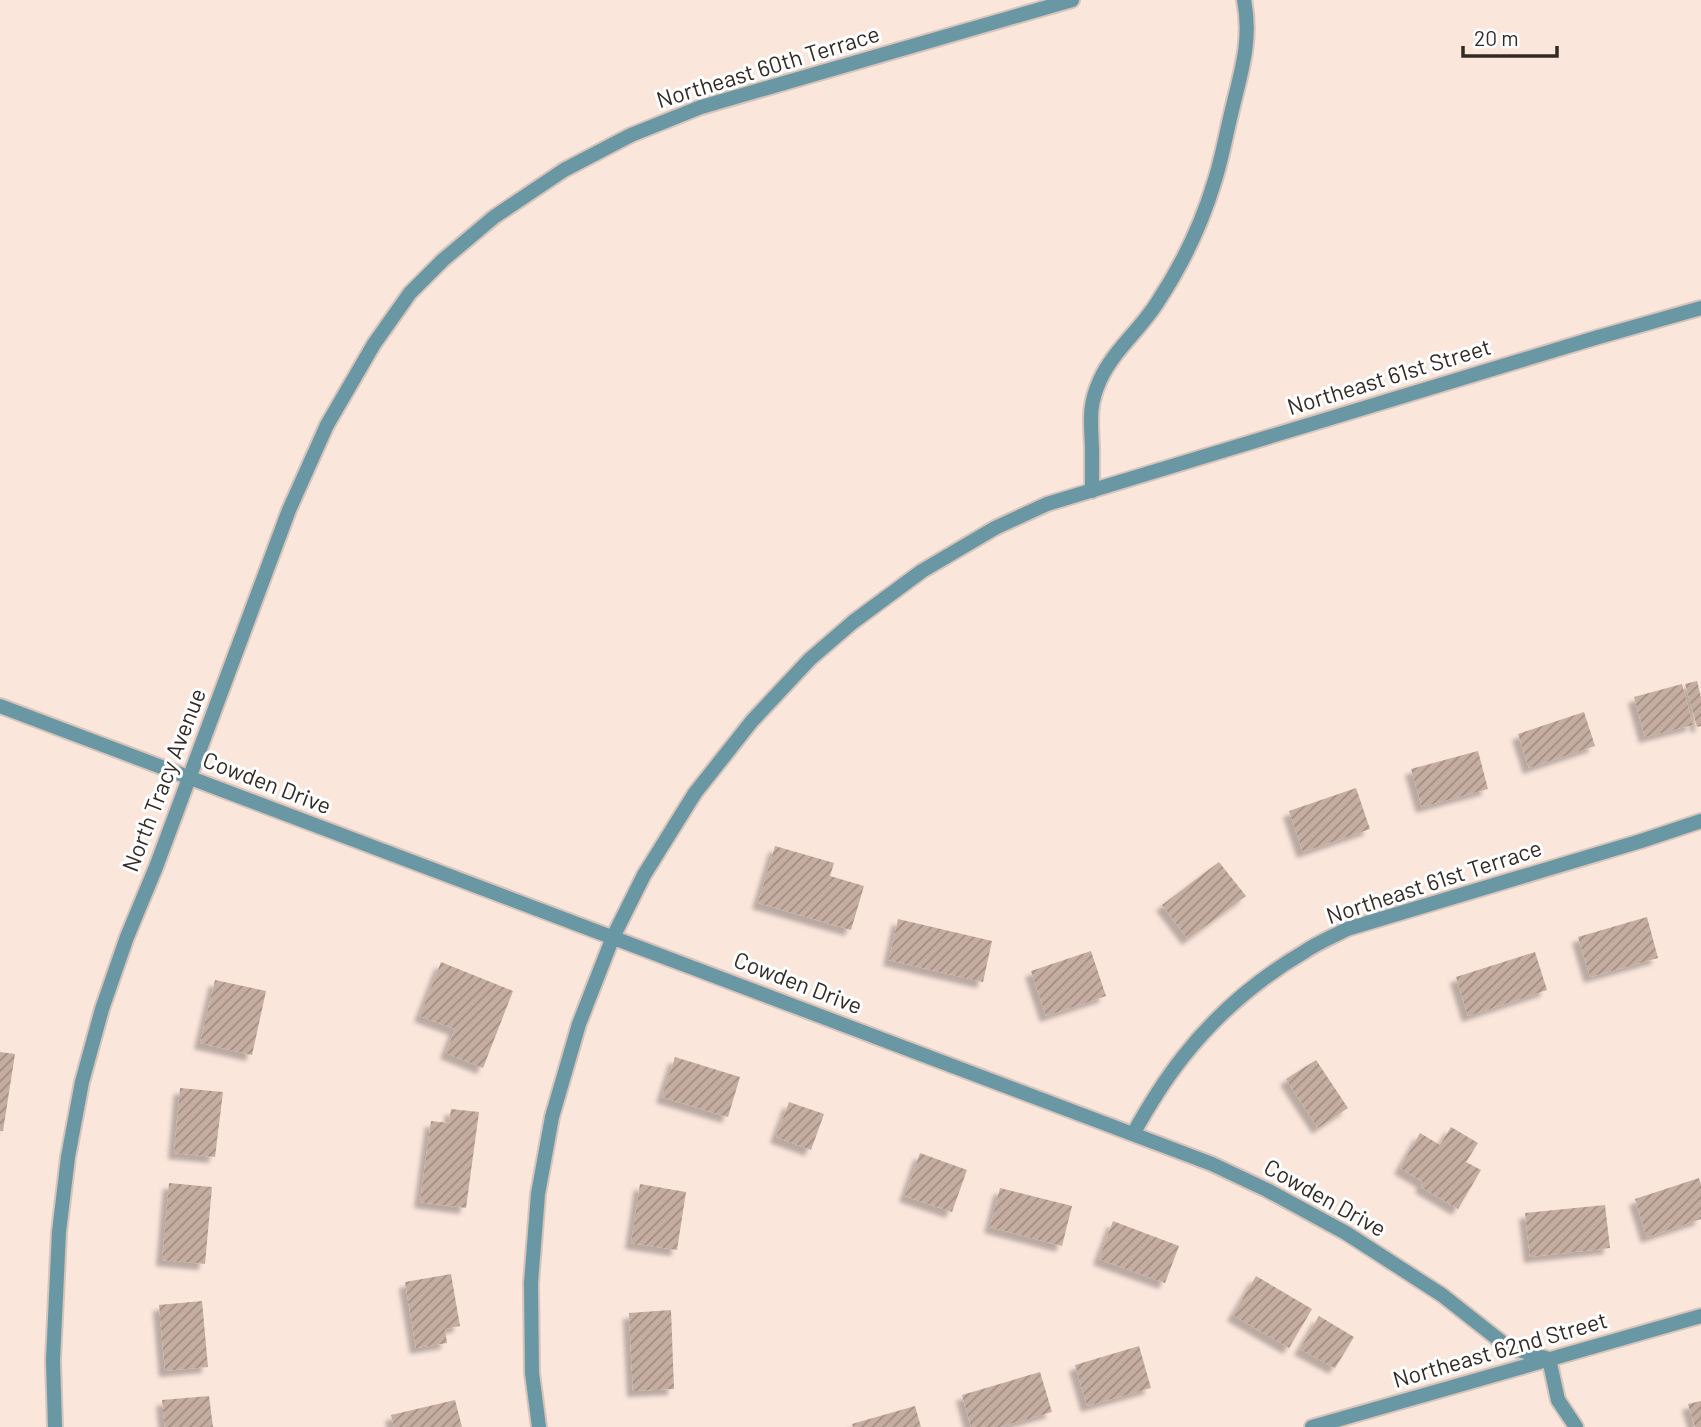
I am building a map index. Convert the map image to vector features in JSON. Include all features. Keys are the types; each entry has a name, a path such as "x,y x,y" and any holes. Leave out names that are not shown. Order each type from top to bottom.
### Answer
{"street":[{"name":"Northeast 60th Terrace","path":"495,217 564,170 631,135 701,107 1072,0"},
{"path":"1092,491 1090,424 1093,401 1100,380 1112,360 1156,306 1180,266 1200,225 1215,181 1246,53 1244,0"},
{"name":"North Tracy Avenue","path":"55,1427 53,1360 59,1232 68,1157 82,1082 102,1009 127,937 190,778 289,510 327,425 374,344 410,293 443,260 495,217"},
{"name":"Northeast 61st Street","path":"539,1427 532,1373 531,1283 538,1194 552,1117 579,1024 613,937 644,875 695,793 752,721 810,659 853,622 922,571 995,528 1047,504 1701,308"},
{"name":"Cowden Drive","path":"0,706 1212,1164 1267,1189 1346,1233 1442,1295 1508,1348 1549,1359"},
{"name":"Northeast 61st Terrace","path":"1133,1134 1156,1094 1183,1056 1231,1005 1305,950 1347,929 1701,821"},
{"name":"Northeast 62nd Street","path":"1312,1427 1701,1316"},
{"path":"1549,1359 1558,1400 1576,1427"}],"building":[{"path":"1697,681 1701,697 1701,726 1697,727 1685,684"},
{"path":"1682,684 1693,725 1645,737 1634,697"},
{"path":"1584,712 1595,746 1529,768 1518,734"},
{"path":"1478,751 1488,789 1422,807 1411,769"},
{"path":"1356,788 1370,829 1303,852 1289,811"},
{"path":"775,846 834,863 830,876 864,886 851,930 758,903"},
{"path":"1219,862 1246,896 1188,939 1162,905"},
{"path":"1647,917 1658,958 1590,977 1578,937"},
{"path":"898,919 992,941 983,982 889,960"},
{"path":"1091,951 1106,996 1046,1016 1031,971"},
{"path":"1535,952 1547,990 1468,1016 1456,977"},
{"path":"441,962 513,991 483,1068 446,1053 455,1029 420,1016"},
{"path":"215,980 266,991 252,1055 200,1043"},
{"path":"0,1052 15,1054 3,1131 0,1131"},
{"path":"675,1057 740,1077 728,1117 662,1097"},
{"path":"1316,1060 1348,1108 1318,1128 1286,1079"},
{"path":"180,1088 223,1092 215,1157 174,1153"},
{"path":"789,1102 824,1114 811,1150 776,1137"},
{"path":"451,1109 479,1112 466,1208 420,1202 431,1121 449,1123"},
{"path":"1451,1127 1478,1143 1466,1162 1481,1170 1458,1209 1421,1187 1423,1182 1400,1168 1420,1133 1440,1145"},
{"path":"920,1153 967,1170 952,1212 905,1196"},
{"path":"1699,1178 1701,1219 1647,1237 1635,1199"},
{"path":"169,1183 212,1187 205,1264 162,1260"},
{"path":"640,1184 686,1192 677,1250 631,1243"},
{"path":"1000,1188 1072,1206 1062,1246 990,1227"},
{"path":"1605,1205 1610,1248 1530,1257 1525,1213"},
{"path":"1113,1221 1179,1246 1165,1283 1099,1259"},
{"path":"451,1274 460,1326 445,1329 447,1343 416,1348 405,1282"},
{"path":"1256,1276 1312,1309 1289,1348 1233,1315"},
{"path":"202,1301 208,1367 165,1371 159,1305"},
{"path":"671,1310 674,1389 633,1391 629,1313"},
{"path":"1319,1316 1354,1337 1335,1368 1300,1349"},
{"path":"1139,1346 1151,1388 1087,1406 1075,1365"},
{"path":"1040,1372 1052,1412 1000,1427 971,1427 962,1395"},
{"path":"209,1396 213,1427 165,1427 162,1400"},
{"path":"455,1400 462,1427 394,1427 391,1415"},
{"path":"1701,1401 1701,1427 1695,1427 1688,1404"},
{"path":"915,1406 921,1427 853,1427 852,1424"}]}
